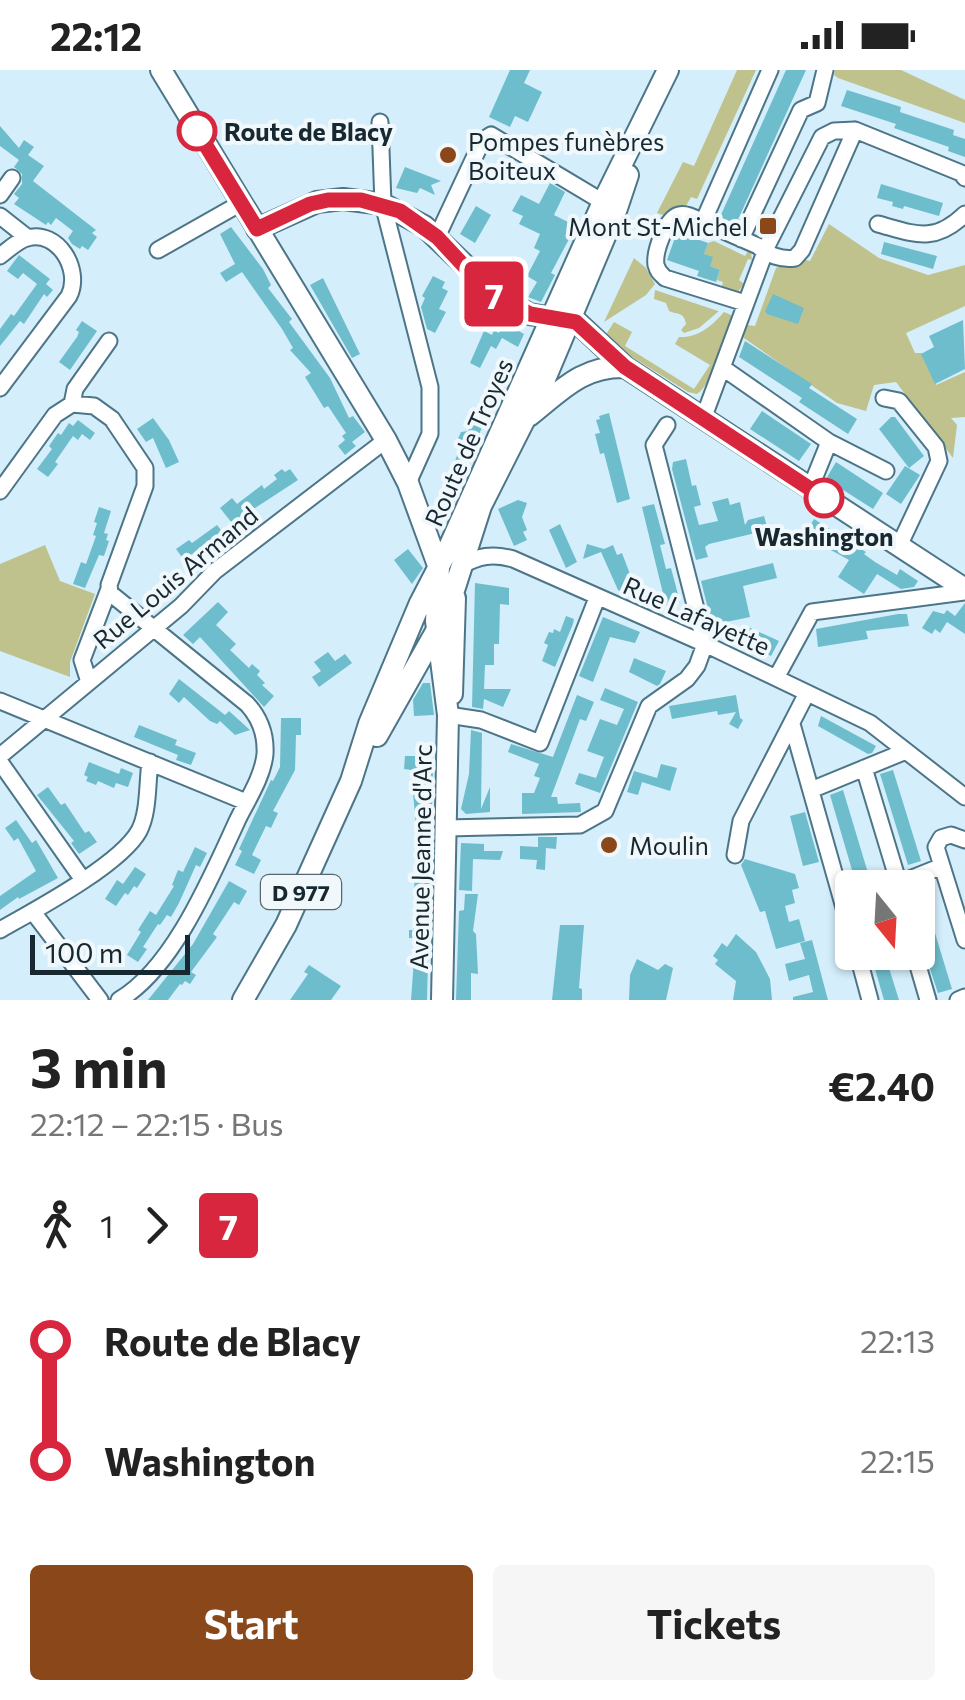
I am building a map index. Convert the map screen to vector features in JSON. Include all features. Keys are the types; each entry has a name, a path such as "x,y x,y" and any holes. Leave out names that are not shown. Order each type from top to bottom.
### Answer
{"main road":[{"path":"161,70 408,482 450,567 435,600 447,631"},
{"name":"Route de Troyes","path":"561,318 602,202 668,70"},
{"name":"Route de Troyes","path":"450,567 538,346 561,318 617,208 646,119"},
{"path":"257,229 317,202 343,199 383,204 413,218 486,288 530,314 561,318 586,329 625,367 965,591"},
{"path":"530,314 548,372 559,377 625,367"},
{"name":"D 977","path":"351,780 369,724 548,372 561,318"},
{"path":"524,420 582,375 595,357 594,340"},
{"name":"D 977","path":"242,1000 286,925 351,780 417,666 447,631 454,589 450,567"},
{"name":"Avenue Jeanne d'Arc","path":"442,1000 448,715 441,672 447,631"},
{"name":"Avenue Jeanne d'Arc","path":"447,631 454,682 448,715"},
{"path":"417,666 441,672"}],"street":[{"path":"702,222 770,70"},
{"path":"825,70 817,103 834,131"},
{"path":"742,239 801,110 817,103"},
{"path":"380,122 383,204 430,387 430,434 408,482"},
{"path":"745,303 666,278 658,271 655,261 668,222 685,214 765,253 785,260 795,258 855,130"},
{"path":"703,420 765,253 822,137 834,131 855,130 965,178"},
{"path":"437,237 482,141 492,135 602,202"},
{"path":"0,195 12,178"},
{"path":"158,250 241,203"},
{"path":"878,224 918,235 934,235 965,214"},
{"path":"0,216 28,238 44,239 65,254 74,269 73,288 0,388"},
{"path":"0,256 28,238"},
{"path":"72,404 75,389 109,341"},
{"path":"724,368 829,442 886,471"},
{"path":"884,398 899,401 936,447 939,461 899,546"},
{"path":"0,491 54,415 72,404 94,406 112,419 145,468 145,486 82,660 88,682"},
{"path":"447,828 580,825 604,811 649,706 687,679 697,666 705,644 654,445 667,425"},
{"name":"Rue Louis Armand","path":"0,759 154,629 215,571 386,440"},
{"path":"810,488 829,442"},
{"name":"Rue Lafayette","path":"450,567 497,554 705,644 870,723 965,797"},
{"path":"109,589 247,704 264,737 264,760 190,917 145,981 120,1000"},
{"path":"776,678 812,612 965,591"},
{"path":"448,715 481,720 540,742 597,598"},
{"path":"734,854 740,821 807,693"},
{"path":"0,701 246,802"},
{"path":"792,724 837,870"},
{"path":"811,790 906,751"},
{"path":"0,759 83,880"},
{"path":"0,930 83,880 138,833 150,762"},
{"path":"864,768 890,870"},
{"path":"965,840 951,835 941,838 936,846 965,940"},
{"path":"932,870 942,866"},
{"path":"32,912 100,1000"},
{"path":"862,970 870,1000"},
{"path":"919,970 928,1000"},
{"path":"958,1000 965,997"}],"green space":[{"path":"737,70 756,70 697,199 691,197 686,206 672,208 663,215 657,213 683,162 694,166"},
{"path":"835,70 901,70 965,100 965,123 838,78"},
{"path":"829,224 879,258 928,275 965,265 965,306 906,333 915,353 922,353 936,385 965,372 965,417 951,418 957,425 953,458 896,382 874,385 866,411 837,403 741,336 746,325 755,326 776,268 802,259 810,261"},
{"path":"714,241 745,256 748,251 751,253 752,260 748,259 739,280 744,284 737,293 721,289 723,282 717,280 720,270 710,266 704,254 708,243"},
{"path":"634,258 646,268 655,284 646,295 604,322"},
{"path":"655,290 719,311 699,328 684,333 684,317 654,299"},
{"path":"724,312 731,315 724,345 714,370 697,394 613,345 605,336 614,322 632,332 625,346 694,389 710,365 675,344 679,337 704,330"},
{"path":"45,545 60,581 95,594 70,662 70,677 0,651 0,564"}],"building":[{"path":"510,70 530,70 524,83 542,92 528,122 515,116 510,127 489,117"},
{"path":"786,70 806,70 736,224 720,217"},
{"path":"847,90 954,130 953,135 965,139 965,157 948,151 949,147 894,128 896,124 841,106"},
{"path":"0,126 19,148 24,140 34,147 28,155 44,166 33,181 96,230 92,233 97,237 88,250 72,244 68,238 73,231 56,218 46,225 14,204 19,198 14,194 22,184 22,174 14,167 19,160 0,146"},
{"path":"405,167 441,181 431,185 435,195 420,188 417,193 396,188"},
{"path":"550,183 565,192 554,215 576,226 551,273 555,275 541,302 528,297 537,282 527,276 540,251 534,248 540,234 519,224 523,216 512,211 521,195 539,204"},
{"path":"881,184 943,203 939,216 892,206 893,202 877,198"},
{"path":"476,206 491,215 475,243 460,234"},
{"path":"231,227 263,269 271,285 268,288 330,378 349,418 353,416 365,432 352,442 356,446 345,455 338,446 346,433 328,406 324,408 305,377 311,373 290,350 293,348 282,329 242,272 226,282 220,273 235,264 220,234"},
{"path":"677,232 708,243 704,254 713,257 710,266 720,270 716,282 697,276 699,271 667,260"},
{"path":"884,242 937,256 933,269 881,254"},
{"path":"19,255 50,279 46,284 53,290 47,297 44,294 24,324 20,321 0,346 0,329 37,284 23,273 18,279 7,271"},
{"path":"433,276 445,282 442,288 448,291 439,309 446,312 435,333 427,329 421,307 425,298 422,296"},
{"path":"323,278 360,354 352,358 310,285"},
{"path":"773,294 804,308 798,324 767,314"},
{"path":"963,320 965,369 935,384 921,354 934,347 929,336"},
{"path":"82,321 97,331 70,370 59,362 77,337 76,330"},
{"path":"504,323 524,334 518,347 502,338 496,349 491,346 480,368 470,363 484,331 499,333"},
{"path":"745,341 812,384 809,388 857,419 848,434 739,357"},
{"path":"494,382 504,387 457,483 462,485 450,512 438,506 461,445 456,443 461,432 468,431"},
{"path":"762,411 811,444 799,461 750,429"},
{"path":"609,413 630,499 617,503 595,434 600,433 596,420"},
{"path":"895,417 924,456 909,468 879,429"},
{"path":"153,418 179,462 166,468 153,438 146,442 137,429"},
{"path":"78,420 95,433 90,440 82,434 78,440 73,436 48,477 37,469 52,449 49,446 69,423 73,426"},
{"path":"686,459 701,505 694,507 699,525 718,521 712,502 728,498 730,505 740,502 745,525 748,520 764,516 768,530 709,544 705,547 708,557 696,560 672,469 673,462"},
{"path":"836,462 883,493 873,509 826,479"},
{"path":"905,466 920,475 901,504 886,494"},
{"path":"282,469 290,469 298,480 232,523 220,508 232,498 237,504 262,485 264,489"},
{"path":"518,500 527,503 522,517 527,540 514,546 498,509"},
{"path":"654,504 665,544 660,545 666,569 671,568 680,602 666,606 642,507"},
{"path":"99,507 111,511 104,533 109,541 85,588 73,584 81,562 86,564 96,536 94,522"},
{"path":"814,519 875,562 897,575 900,569 918,581 914,587 901,589 877,574 864,594 838,577 849,560 807,537 820,533 810,526"},
{"path":"560,524 577,562 566,568 549,530"},
{"path":"217,525 225,535 184,560 176,549"},
{"path":"587,544 604,549 613,545 617,555 622,553 633,582 639,584 632,597 618,590 601,552 583,559"},
{"path":"408,549 423,568 412,584 394,560"},
{"path":"773,563 777,578 743,586 750,617 712,625 701,581"},
{"path":"475,583 509,588 509,605 500,604 494,665 485,665 484,689 511,689 503,707 484,699 483,709 472,707"},
{"path":"218,602 228,612 216,625 236,644 230,650 249,668 252,664 260,671 257,675 265,683 262,685 274,696 264,707 200,637 193,644 183,635"},
{"path":"965,603 965,634 947,622 940,633 935,629 932,634 922,628 933,611 944,614 947,610 955,616"},
{"path":"907,614 909,626 866,631 868,639 818,647 816,629"},
{"path":"566,616 574,619 573,624 555,667 542,661 548,645 544,643 549,632 560,632"},
{"path":"603,617 640,632 635,643 610,637 593,682 579,676"},
{"path":"746,626 779,641 771,656 739,640"},
{"path":"328,652 335,661 345,654 352,663 319,687 312,677 321,671 314,662"},
{"path":"634,658 666,671 660,684 629,672"},
{"path":"179,679 225,715 229,711 250,730 235,735 220,721 210,721 184,697 179,703 169,694"},
{"path":"423,683 430,683 434,715 414,716 413,700"},
{"path":"605,688 638,702 600,793 575,784 579,773 596,778 604,757 587,751 600,719 617,725 624,709 600,700"},
{"path":"577,695 594,702 586,721 580,719 551,797 557,797 558,804 580,803 581,812 522,814 522,793 534,793 540,778 534,776 539,764 508,752 511,744 553,757"},
{"path":"736,695 743,720 738,729 729,724 736,712 718,715 717,711 672,719 669,706"},
{"path":"821,716 876,746 872,753 818,726"},
{"path":"281,718 301,718 301,735 296,735 295,770 273,811 278,813 271,828 266,826 252,855 261,860 254,874 235,865 242,851 239,849 280,767"},
{"path":"139,725 177,740 175,745 196,753 191,765 176,760 178,755 134,737"},
{"path":"471,730 482,733 481,809 490,787 490,812 466,814 461,809 469,774"},
{"path":"405,756 419,756 418,770 433,770 427,1000 411,1000 415,945 409,930 413,930 416,827 411,770 404,769"},
{"path":"89,762 119,774 121,768 133,773 128,787 86,781"},
{"path":"661,764 677,768 670,791 642,782 638,795 627,792 634,771 657,778"},
{"path":"893,770 921,861 908,865 880,774"},
{"path":"48,787 97,842 79,854 71,843 74,841 37,795"},
{"path":"843,790 867,870 852,870 830,795"},
{"path":"805,812 819,862 803,866 790,816"},
{"path":"16,820 32,843 36,840 58,878 0,910 0,896 36,871 18,838 14,841 5,828"},
{"path":"538,837 557,837 556,849 546,848 545,870 536,869 537,860 520,859 520,846 538,847"},
{"path":"461,843 484,844 484,851 503,851 500,860 473,859 472,891 459,890"},
{"path":"195,847 207,853 200,867 196,865 171,917 167,915 158,924 138,962 127,955 141,932 138,930 150,911 156,915 174,886 178,870 183,872"},
{"path":"745,859 795,874 799,888 792,890 795,903 785,906 789,922 799,919 805,941 776,949 765,911 760,912 741,865"},
{"path":"135,867 146,874 137,888 125,893 116,906 105,899 117,880 123,884"},
{"path":"229,881 247,891 239,905 234,902 213,934 217,937 191,972 196,975 190,984 180,984 168,1000 148,1000 193,944"},
{"path":"465,894 478,894 473,931 478,974 471,973 471,1000 456,1000 459,911 464,910"},
{"path":"560,925 584,925 579,988 582,1000 552,1000"},
{"path":"935,933 952,989 938,993 930,970 935,970"},
{"path":"736,934 756,952 770,979 772,1000 733,1000 736,981 715,964 718,960 713,956 722,943 727,947"},
{"path":"812,940 828,1000 793,1000 813,992 809,975 789,981 785,964 805,959 800,943"},
{"path":"637,959 658,970 665,964 673,968 666,1000 629,1000 630,975"},
{"path":"309,965 341,986 331,1000 290,1000 308,974 304,972"},
{"path":"875,970 890,970 899,1000 884,1000"}],"bus line":[{"name":"7","path":"197,131 257,229 310,204 328,200 377,202 400,211 437,237 496,295 530,314 576,322 625,367 824,498"}],"place":[{"name":"Route de Blacy","path":"197,131"},
{"name":"Pompes funèbres Boiteux","path":"448,155"},
{"name":"Mont St-Michel","path":"768,226"},
{"name":"Washington","path":"824,498"},
{"name":"Moulin","path":"609,845"}]}
